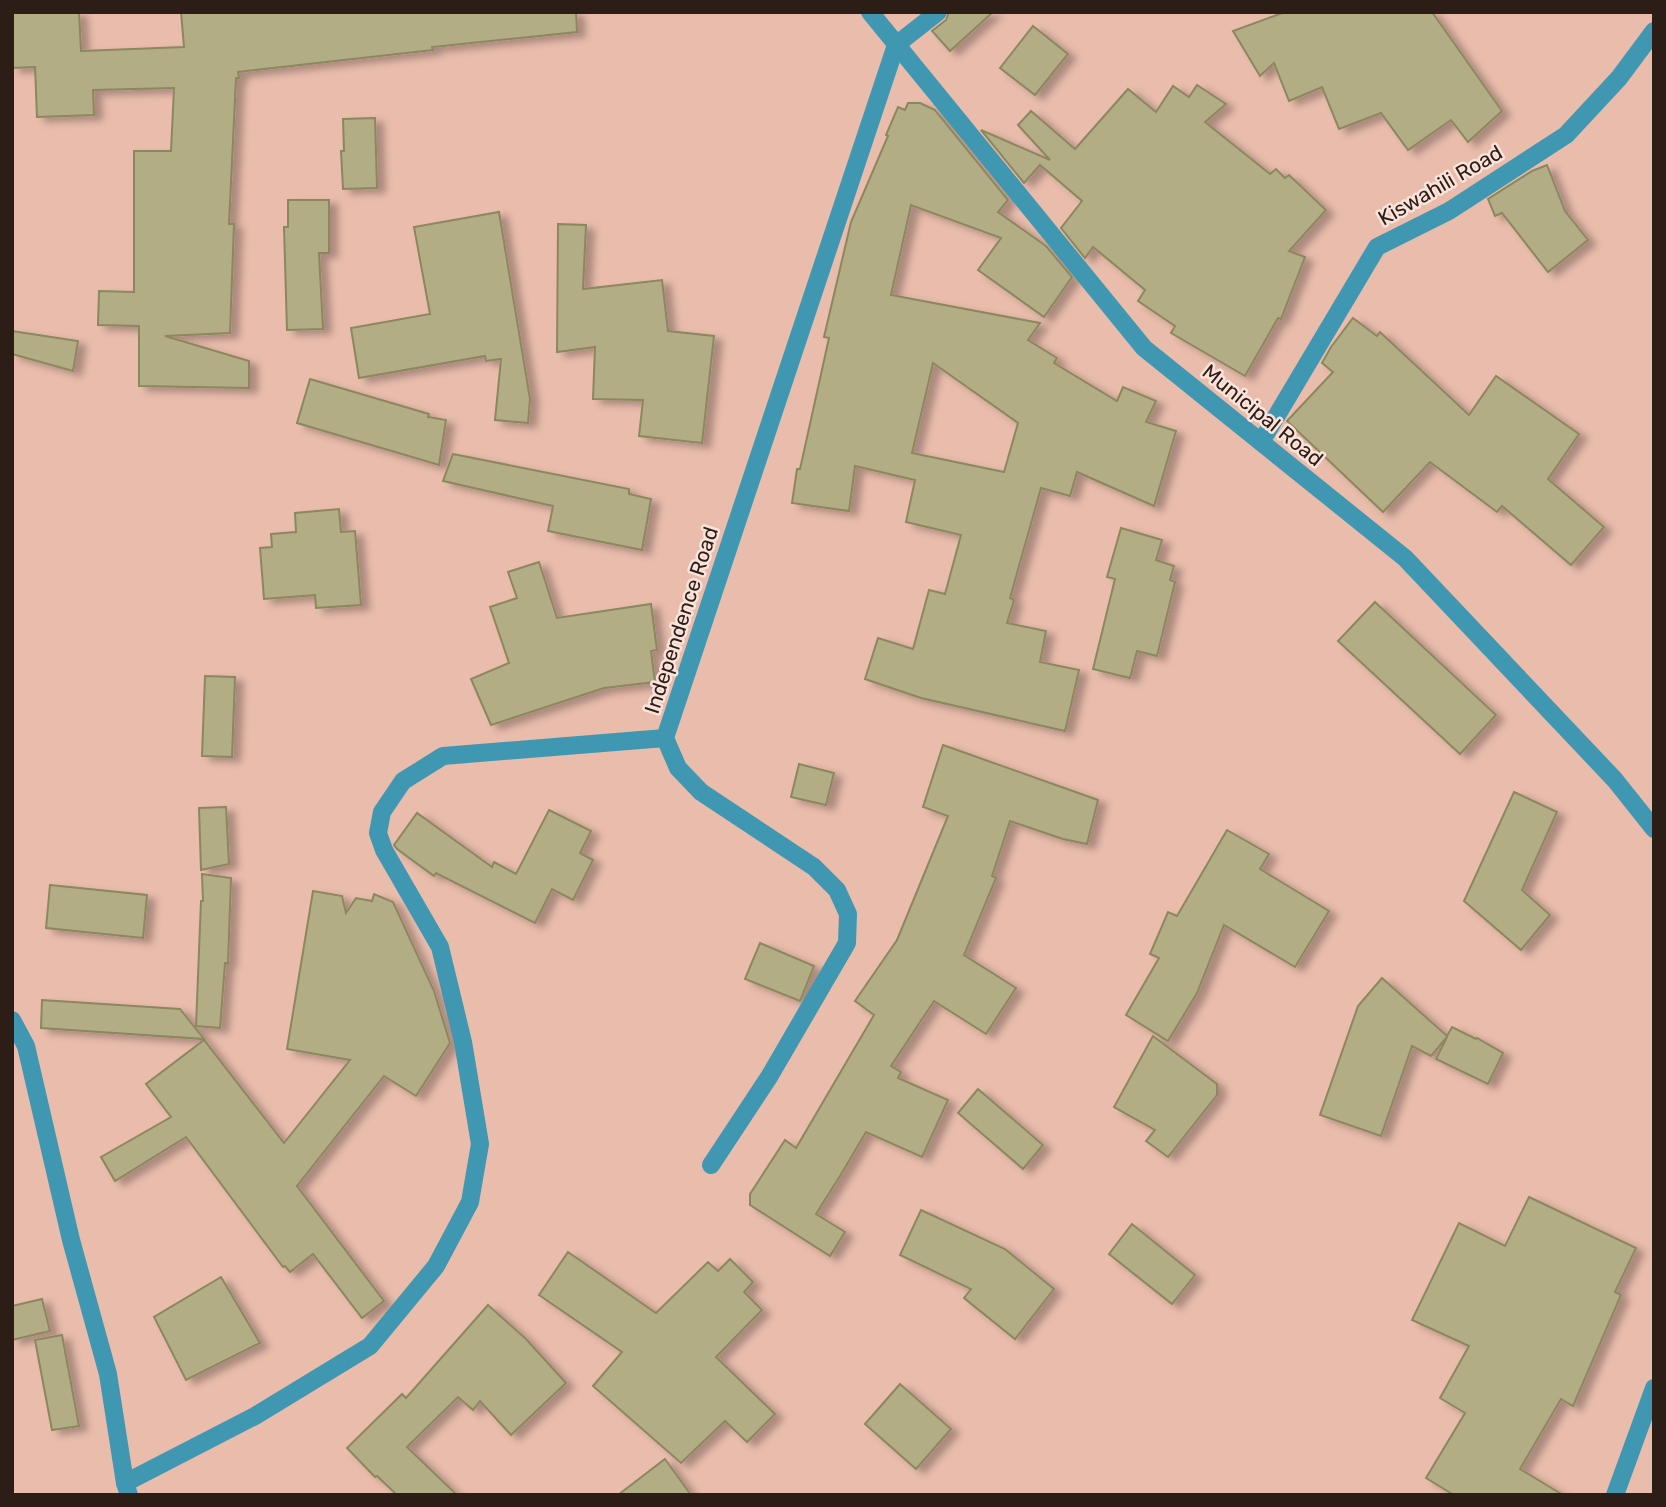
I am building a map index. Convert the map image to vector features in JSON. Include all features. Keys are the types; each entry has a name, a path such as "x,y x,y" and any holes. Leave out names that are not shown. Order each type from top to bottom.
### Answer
{"street":[{"name":"Municipal Road","path":"870,12 1144,348 1405,558 1615,780 1654,829"},
{"path":"896,45 938,12"},
{"name":"Kiswahili Road","path":"1261,442 1377,247 1449,211 1566,135 1619,78 1654,31"},
{"name":"Independence Road","path":"711,1165 769,1077 847,943 848,914 837,890 814,867 701,792 678,768 665,738 896,45"},
{"path":"12,1020 26,1046 71,1240 108,1374 127,1489 370,1346 436,1266 470,1202 480,1144 463,1042 440,947 384,850 378,833 382,812 403,781 443,756 665,738"},
{"path":"1615,1495 1654,1388"}],"building":[{"path":"12,12 79,12 81,51 184,47 181,12 576,12 577,32 238,72 229,224 234,224 230,333 165,336 249,361 249,388 139,386 139,326 98,325 99,291 134,292 134,151 171,151 174,88 93,90 94,115 37,117 35,67 12,68"},
{"path":"949,12 993,12 950,51 932,31 946,20"},
{"path":"1285,12 1432,12 1502,111 1468,142 1451,120 1408,150 1381,113 1339,129 1322,87 1289,101 1274,63 1260,76 1233,31"},
{"path":"1033,26 1068,54 1035,95 1000,68"},
{"path":"1197,85 1226,104 1205,122 1270,174 1276,169 1285,178 1289,175 1326,210 1289,251 1305,257 1281,319 1278,318 1245,376 1171,333 1175,326 1138,301 1145,290 1093,247 1085,258 1061,228 1082,201 1040,165 1024,183 981,130 1050,160 1018,125 1031,111 1075,149 1128,89 1156,112 1173,86 1189,97"},
{"path":"908,103 920,103 935,110 1008,200 998,212 1046,246 1072,277 1044,317 978,270 1001,238 911,205 891,295 1040,323 1028,340 1057,358 1054,363 1117,401 1123,387 1156,401 1146,422 1176,431 1154,506 1077,472 1070,496 1041,488 1010,598 1014,600 1007,623 1046,631 1040,662 1079,670 1065,731 921,698 865,679 878,638 913,649 929,590 945,594 961,535 906,522 915,480 855,466 849,511 792,503 797,469 800,469 829,338 824,337 851,222 898,107 905,110","holes":["933,363 1018,423 1004,472 912,453"]},
{"path":"375,118 377,188 343,189 343,119"},
{"path":"1547,165 1565,211 1588,240 1548,272 1502,213 1495,216 1488,199 1532,171"},
{"path":"288,200 329,200 329,253 319,253 323,329 287,330 284,227 288,227"},
{"path":"499,212 530,399 528,423 495,420 501,359 486,361 485,356 359,378 351,328 430,314 414,227"},
{"path":"558,224 586,225 583,289 662,280 668,331 714,336 702,443 639,436 643,400 593,399 595,347 557,352"},
{"path":"1353,318 1377,336 1380,332 1469,415 1496,376 1579,434 1548,479 1604,527 1571,565 1502,506 1497,512 1430,462 1383,512 1287,421 1333,372 1322,363"},
{"path":"12,331 78,341 73,371 12,354"},
{"path":"310,379 429,414 428,417 446,420 439,465 297,423"},
{"path":"453,454 629,489 629,494 651,499 642,550 548,531 553,506 443,481"},
{"path":"339,509 341,532 355,531 361,605 316,608 315,595 264,599 260,548 272,547 271,534 296,532 295,513"},
{"path":"1121,528 1162,540 1156,560 1174,566 1170,580 1175,582 1157,656 1137,651 1130,678 1093,669 1115,579 1107,577"},
{"path":"539,562 557,618 651,604 657,650 651,651 655,682 604,688 491,725 471,679 509,663 490,607 517,598 508,572"},
{"path":"1375,602 1496,715 1460,754 1338,641"},
{"path":"205,676 235,677 232,757 202,756"},
{"path":"943,745 1098,800 1087,844 1010,821 992,876 996,878 964,955 1016,988 986,1034 934,1001 891,1066 901,1072 898,1078 948,1100 922,1157 866,1132 816,1214 845,1232 830,1256 750,1205 750,1194 785,1140 796,1148 874,1015 855,1001 897,940 948,816 923,807"},
{"path":"799,764 834,773 826,805 791,797"},
{"path":"1514,792 1557,812 1522,890 1550,915 1521,950 1464,901"},
{"path":"226,807 229,864 201,870 199,808"},
{"path":"549,810 591,831 580,853 593,860 573,900 552,889 535,923 436,873 434,876 394,845 417,813 492,867 494,862 516,874"},
{"path":"1227,830 1269,854 1260,869 1329,911 1295,967 1224,925 1197,993 1168,1041 1126,1015 1159,958 1150,954 1168,912 1177,916"},
{"path":"202,874 231,878 228,963 225,963 220,1028 196,1026"},
{"path":"50,885 147,895 143,938 46,928"},
{"path":"313,891 342,896 346,913 356,898 372,901 374,894 393,902 434,991 450,1043 416,1096 384,1076 297,1186 384,1301 362,1318 313,1254 290,1272 283,1267 186,1137 115,1181 101,1157 171,1117 146,1084 204,1040 284,1143 350,1060 287,1049"},
{"path":"760,943 814,966 800,1001 745,979"},
{"path":"1382,978 1447,1036 1452,1027 1503,1053 1488,1084 1436,1059 1447,1037 1431,1056 1412,1046 1381,1136 1320,1115 1358,1006"},
{"path":"42,1000 180,1009 204,1039 41,1028"},
{"path":"1153,1036 1217,1084 1217,1095 1168,1157 1146,1141 1155,1130 1114,1107"},
{"path":"978,1089 1043,1145 1023,1169 958,1113"},
{"path":"1529,1197 1636,1248 1615,1292 1621,1295 1573,1406 1561,1399 1520,1469 1563,1495 1454,1495 1426,1478 1465,1413 1440,1398 1469,1346 1412,1320 1459,1223 1505,1246"},
{"path":"921,1210 1005,1249 1054,1289 1015,1339 964,1298 971,1289 900,1255"},
{"path":"1132,1224 1195,1275 1172,1304 1109,1254"},
{"path":"568,1252 656,1313 708,1262 718,1271 730,1259 753,1282 744,1292 762,1310 716,1357 775,1414 747,1442 725,1421 681,1463 593,1386 622,1352 539,1295"},
{"path":"221,1277 260,1343 186,1380 154,1317"},
{"path":"42,1299 50,1331 12,1340 12,1306"},
{"path":"488,1305 526,1339 566,1383 511,1435 480,1401 473,1410 458,1397 407,1447 457,1495 397,1495 347,1448 402,1394 406,1398"},
{"path":"62,1335 79,1426 52,1430 35,1340"},
{"path":"900,1384 951,1429 916,1469 865,1424"},
{"path":"665,1459 691,1495 618,1495"}]}
